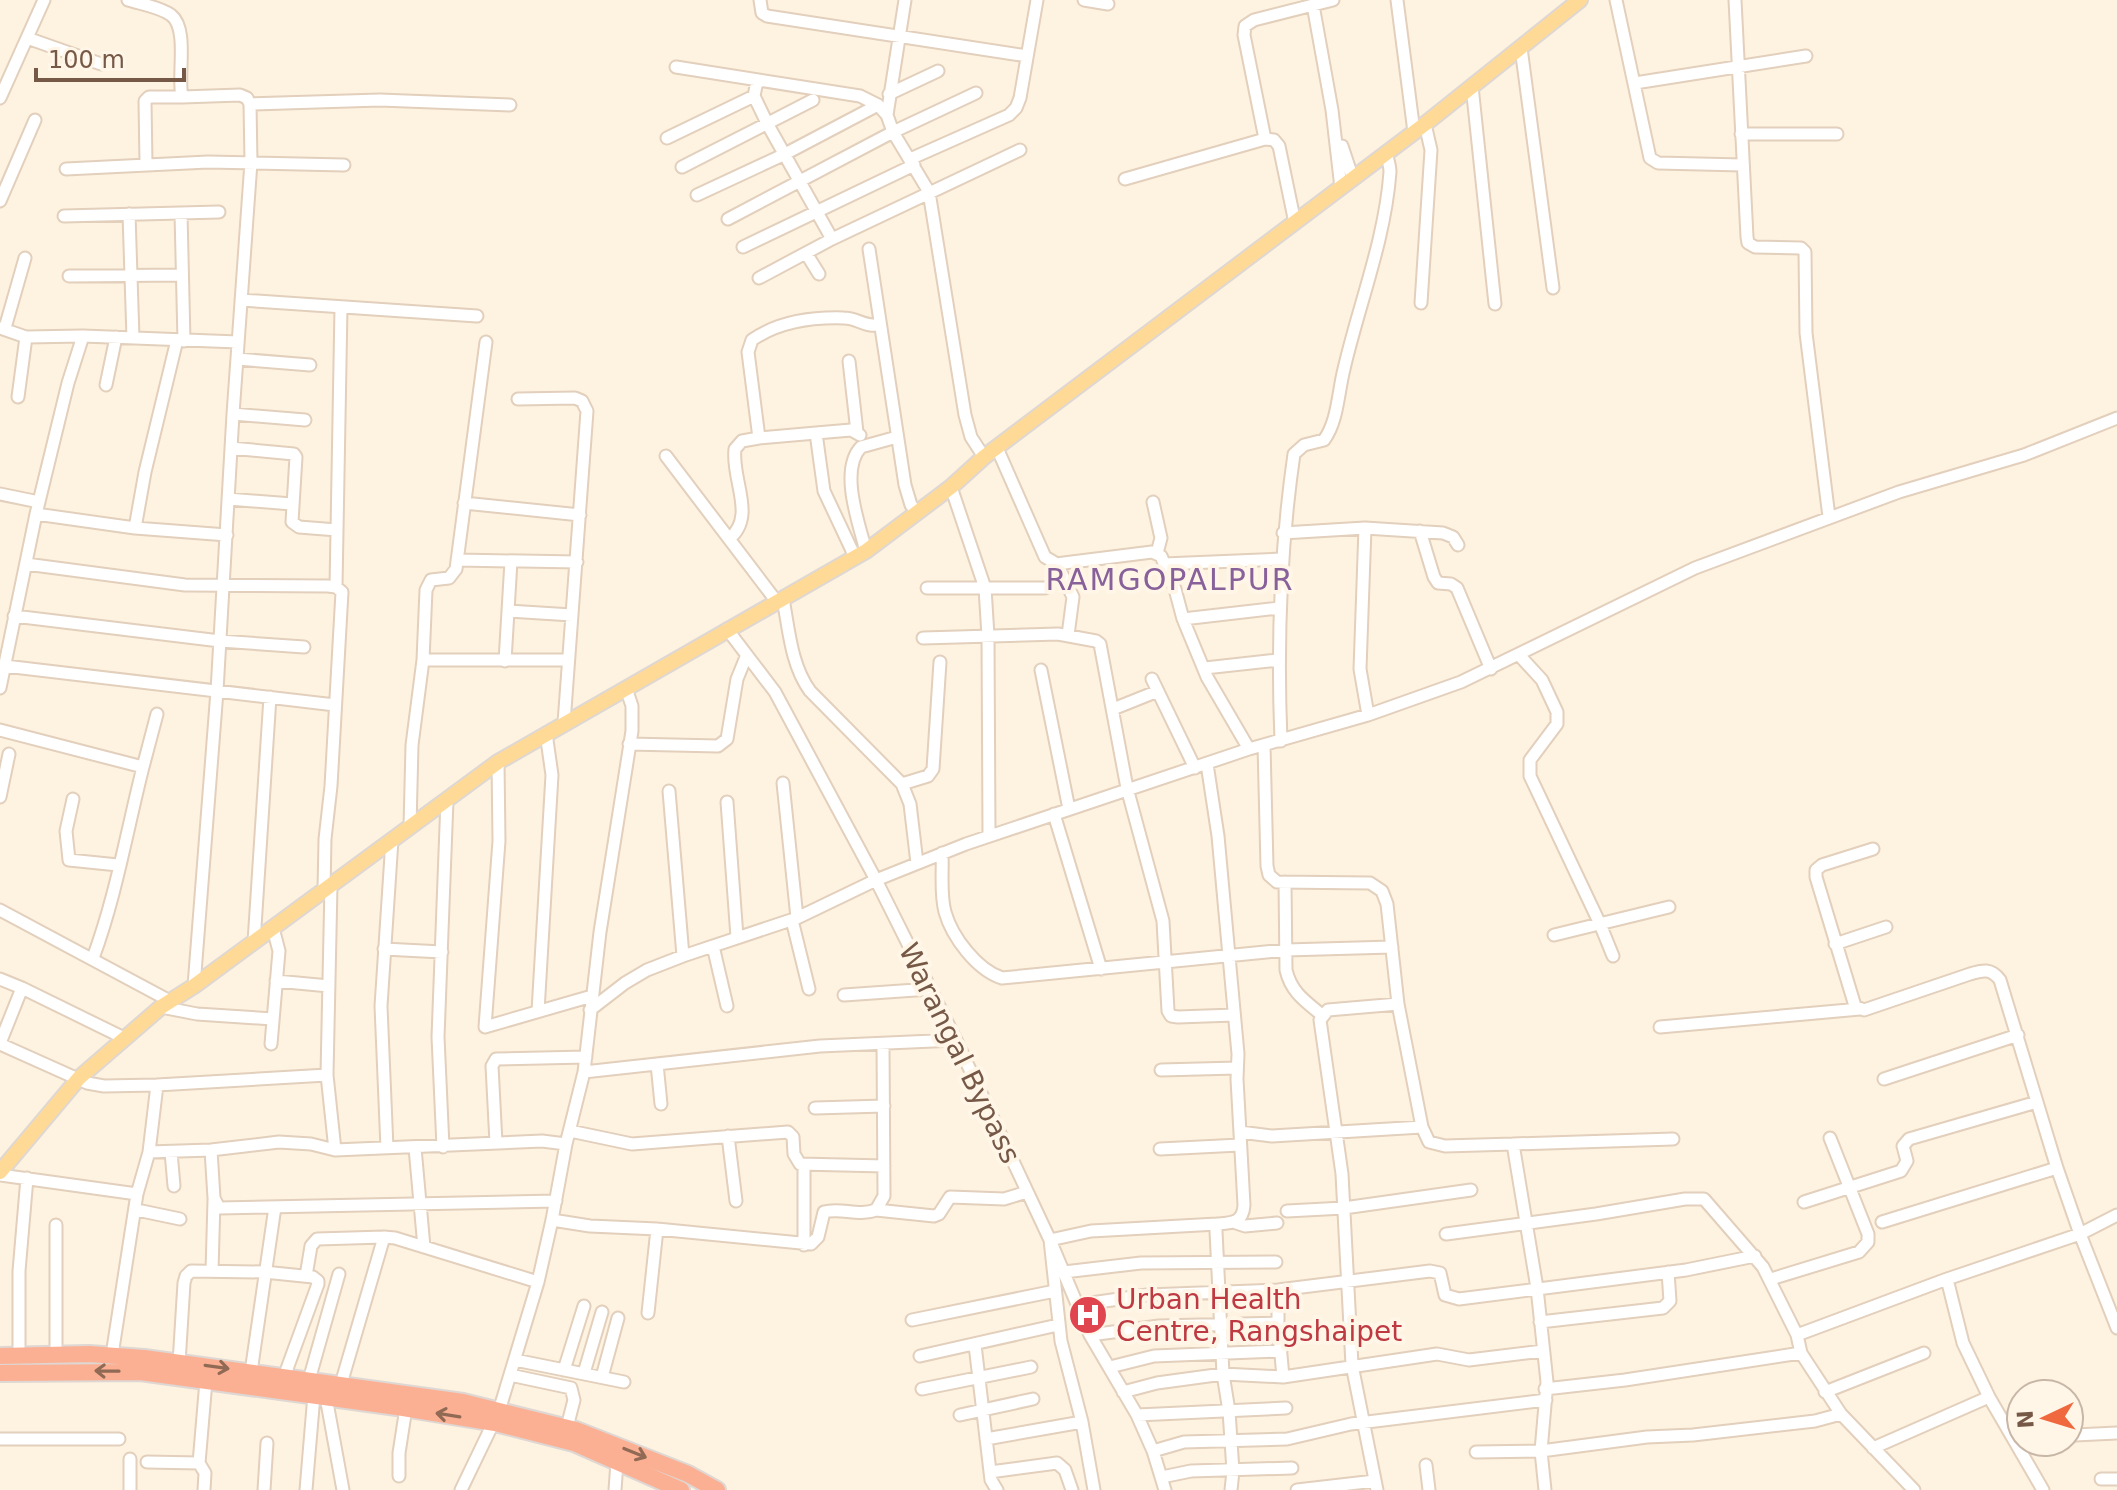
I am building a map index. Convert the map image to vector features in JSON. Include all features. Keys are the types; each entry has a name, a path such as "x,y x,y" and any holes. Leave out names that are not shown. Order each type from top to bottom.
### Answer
{"highway":[{"path":"0,1356 112,1355 284,1377 316,1391 341,1384 463,1402 617,1462 685,1485 717,1490"},
{"path":"0,1373 140,1372 316,1391 406,1408 567,1427 685,1485"}],"main road":[{"path":"0,1173 6,1158 79,1078 166,1004 498,762 860,554 918,513 984,457 1386,154 1580,0"}],"street":[{"path":"0,98 44,0"},
{"path":"128,0 170,14 176,21 182,37 179,75 182,97"},
{"path":"760,0 762,13 767,16 1027,56"},
{"path":"887,115 905,0"},
{"path":"743,247 1009,115 1020,98 1037,0"},
{"path":"1084,0 1108,4"},
{"path":"1265,139 1244,35 1245,26 1254,20 1333,0"},
{"path":"1397,0 1419,128 1431,150 1421,303"},
{"path":"1616,0 1648,152 1653,161 1742,165"},
{"path":"1735,0 1748,243 1755,247 1801,248 1805,252 1808,355 1829,517"},
{"path":"1313,5 1347,183"},
{"path":"27,38 101,64"},
{"path":"1521,48 1553,288"},
{"path":"1635,83 1806,56"},
{"path":"676,67 860,96 878,105 887,115 893,132 929,192 965,415 971,437 984,457"},
{"path":"889,94 938,71"},
{"path":"757,81 754,96 783,155 832,239"},
{"path":"1472,86 1495,304"},
{"path":"728,219 893,132 976,93"},
{"path":"146,164 145,101 149,97 240,95 247,98 250,104 251,162 217,691 194,986"},
{"path":"667,138 754,96"},
{"path":"250,104 380,100 510,105"},
{"path":"682,167 813,100"},
{"path":"697,195 783,155 878,105"},
{"path":"0,201 35,120"},
{"path":"1741,134 1837,134"},
{"path":"1125,179 1265,139 1274,140 1279,146 1295,223"},
{"path":"1342,146 1347,183"},
{"path":"759,278 832,239 1020,150"},
{"path":"1281,741 1279,608 1283,533 1294,454 1304,445 1324,440 1332,426 1379,234 1390,173 1386,154"},
{"path":"66,169 251,162 344,165"},
{"path":"64,216 219,212"},
{"path":"135,528 145,472 181,340 181,213"},
{"path":"129,214 133,338"},
{"path":"869,249 907,494 918,513"},
{"path":"806,253 819,274"},
{"path":"25,258 2,329 26,337 238,342"},
{"path":"69,276 182,275"},
{"path":"241,300 477,316"},
{"path":"336,587 341,307"},
{"path":"759,438 748,352 752,340 781,324 847,318 868,326 880,325"},
{"path":"0,688 38,508 68,383 83,336"},
{"path":"18,397 26,337"},
{"path":"106,385 116,337"},
{"path":"410,827 412,745 423,660 428,584 431,580 453,575 457,560 486,342"},
{"path":"237,359 310,365"},
{"path":"849,361 857,432"},
{"path":"518,399 575,398 586,406 564,723"},
{"path":"233,414 305,420"},
{"path":"590,1010 625,983 683,956 794,919 942,853 1127,788 1368,715 1461,682 1695,568 1899,492 2024,455 2117,418"},
{"path":"729,539 738,531 743,519 735,449 742,441 851,430 857,432 868,445"},
{"path":"816,433 824,491 860,554"},
{"path":"860,554 851,491 854,458 861,447 897,437"},
{"path":"231,448 294,454 291,517 294,526 337,530"},
{"path":"997,448 1045,557 1057,564 1073,597 1068,635"},
{"path":"666,456 780,601 802,680 902,784 910,804 917,863"},
{"path":"951,487 985,588 989,835"},
{"path":"0,494 38,508 135,528 227,535"},
{"path":"228,499 292,504"},
{"path":"1153,502 1161,538 1157,553"},
{"path":"464,503 580,515"},
{"path":"1283,533 1365,528 1420,531 1449,534 1458,545"},
{"path":"1365,528 1360,669 1368,715"},
{"path":"1420,531 1434,577 1438,583 1457,588 1491,669"},
{"path":"1057,564 1157,553 1161,556 1183,619 1205,668 1249,749"},
{"path":"1164,564 1282,559"},
{"path":"457,560 577,562"},
{"path":"505,661 511,561"},
{"path":"26,564 152,581 336,587 342,592 325,839 329,986 327,1075 335,1150"},
{"path":"927,588 1045,588"},
{"path":"1183,619 1279,608"},
{"path":"508,611 572,615"},
{"path":"0,621 304,647"},
{"name":"Warangal Bypass","path":"727,629 775,692 876,880 956,1040 1050,1240 1090,1335 1137,1415 1165,1490"},
{"path":"923,638 1068,635 1100,644 1127,788 1161,909 1165,932 1167,1003 1171,1016 1234,1015"},
{"path":"1519,655 1542,680 1557,712 1557,724 1530,760 1530,776 1613,956"},
{"path":"629,744 718,746 724,743 737,679 746,657"},
{"path":"423,660 567,660"},
{"path":"1205,668 1278,660"},
{"path":"902,784 928,776 933,769 940,662"},
{"path":"5,666 335,705"},
{"path":"1041,670 1069,809"},
{"path":"1113,709 1155,685 1195,768"},
{"path":"461,1490 497,1417 538,1282 584,1072 612,845 629,744 632,706 626,688"},
{"path":"254,942 270,697"},
{"path":"93,958 112,898 157,714"},
{"path":"0,730 143,767"},
{"path":"538,1011 552,775 546,733"},
{"path":"1264,745 1267,866 1274,880 1353,881 1378,886 1387,904 1398,1004 1422,1127 1429,1142 1435,1145 1673,1139"},
{"path":"0,797 9,754"},
{"path":"498,762 499,841 485,1027 592,996"},
{"path":"1207,764 1218,836 1234,1015 1244,1205 1236,1223"},
{"path":"783,783 794,919 809,989"},
{"path":"669,791 683,956"},
{"path":"73,799 66,831 69,860 118,865"},
{"path":"443,1147 438,1037 447,800"},
{"path":"727,802 737,937"},
{"path":"1054,814 1101,969"},
{"path":"387,1148 381,1006 392,840"},
{"path":"1860,1009 1852,999 1816,870 1822,865 1873,849"},
{"path":"942,853 944,908 956,933 982,969 1002,978 1286,950 1392,947"},
{"path":"1285,882 1289,984 1294,992 1322,1015"},
{"path":"1554,935 1669,907"},
{"path":"0,910 93,958 166,1004 209,1015 273,1019"},
{"path":"1835,944 1886,927"},
{"path":"271,1044 279,943 273,928"},
{"path":"713,946 727,1006"},
{"path":"384,949 442,952"},
{"path":"1660,1027 1860,1009 1889,1003 1970,974 1992,971 2000,980 2057,1168 2117,1328"},
{"path":"0,979 124,1038"},
{"path":"276,981 329,986"},
{"path":"22,988 0,1043 87,1083 104,1086 157,1085 327,1075"},
{"path":"844,995 930,989"},
{"path":"1297,1490 1376,1485 1352,1365 1344,1208 1320,1028 1322,1015 1328,1010 1398,1004"},
{"path":"1884,1079 2018,1035"},
{"path":"584,1072 820,1046 956,1040"},
{"path":"876,1210 884,1196 883,1044"},
{"path":"496,1143 492,1066 496,1059 586,1057"},
{"path":"657,1064 661,1104"},
{"path":"1161,1070 1237,1068"},
{"path":"112,1355 137,1210 137,1194 149,1152 157,1085"},
{"path":"1804,1202 1905,1168 1907,1161 1903,1146 1909,1139 2037,1102"},
{"path":"815,1108 884,1106"},
{"path":"1160,1149 1240,1138 1422,1127"},
{"path":"570,1131 632,1144 788,1132 793,1137 796,1161 804,1166 884,1166"},
{"path":"728,1136 736,1201"},
{"path":"1771,1279 1864,1248 1868,1234 1830,1138"},
{"path":"149,1152 294,1142 335,1150 542,1141 566,1144"},
{"path":"1513,1144 1537,1288 1547,1382 1541,1451 1545,1490"},
{"path":"415,1148 424,1247"},
{"path":"211,1150 214,1198 212,1271"},
{"path":"171,1152 174,1186"},
{"path":"804,1166 804,1245"},
{"path":"1882,1222 2057,1168"},
{"path":"0,1173 137,1194"},
{"path":"19,1356 19,1271 27,1178"},
{"path":"1287,1211 1344,1208 1471,1190"},
{"path":"552,1220 804,1245 816,1242 824,1212 830,1210 862,1214 876,1210 934,1216 939,1214 950,1197 1004,1199 1027,1192"},
{"path":"1446,1234 1695,1197 1704,1199 1755,1256 1771,1279 1797,1335 1801,1353 1825,1392 1841,1414 1914,1490"},
{"path":"214,1198 219,1208 556,1201"},
{"path":"251,1372 275,1207"},
{"path":"137,1210 180,1219"},
{"path":"1797,1335 2080,1234 2117,1215"},
{"path":"1094,1490 1082,1422 1058,1325 1050,1240 1091,1231 1277,1223"},
{"path":"1217,1224 1223,1374 1233,1471 1231,1490"},
{"path":"56,1225 56,1354"},
{"path":"648,1313 657,1229"},
{"path":"306,1276 311,1246 317,1239 384,1237 538,1282"},
{"path":"341,1384 384,1237"},
{"path":"1077,1305 1147,1295 1278,1290 1437,1271 1445,1295 1454,1299 1668,1272 1755,1256"},
{"path":"1064,1272 1141,1263 1276,1262"},
{"path":"179,1363 186,1276 191,1271 264,1272 316,1278 318,1284 284,1377"},
{"path":"1540,1322 1663,1308 1670,1301 1668,1272"},
{"path":"306,1490 316,1391 339,1274"},
{"path":"1947,1279 1963,1343 1989,1397 2043,1490"},
{"path":"1278,1290 1283,1377"},
{"path":"912,1320 1055,1291"},
{"path":"564,1370 584,1306"},
{"path":"584,1373 602,1312"},
{"path":"602,1377 618,1318"},
{"path":"1090,1335 1159,1326 1278,1323"},
{"path":"920,1356 1058,1325"},
{"path":"975,1345 991,1480 997,1490"},
{"path":"1110,1367 1154,1356 1281,1351"},
{"path":"1123,1392 1157,1383 1223,1374 1283,1377 1437,1354 1469,1360 1543,1351"},
{"path":"1153,1451 1184,1442 1287,1439 1365,1422 1801,1353"},
{"path":"1825,1392 1924,1353"},
{"path":"515,1360 624,1382"},
{"path":"922,1389 1031,1367"},
{"path":"510,1375 571,1388 574,1400 567,1427"},
{"path":"204,1490 205,1473 199,1463 206,1381"},
{"path":"316,1391 343,1490"},
{"path":"1873,1448 1989,1397"},
{"path":"960,1415 1033,1399"},
{"path":"399,1476 406,1408"},
{"path":"1137,1415 1286,1408"},
{"path":"1476,1452 1541,1451 1815,1421 1841,1414"},
{"path":"986,1439 1082,1422"},
{"path":"2085,1435 2117,1433"},
{"path":"0,1439 119,1439"},
{"path":"264,1490 267,1443"},
{"path":"130,1459 130,1490"},
{"path":"147,1462 199,1463"},
{"path":"615,1490 617,1462"},
{"path":"990,1472 1057,1463 1065,1470 1072,1490"},
{"path":"1426,1465 1429,1490"},
{"path":"1162,1477 1177,1473 1292,1468"},
{"path":"2101,1479 2117,1479"}],"place":[{"name":"Urban Health Centre, Rangshaipet","path":"1088,1315"}],"district":[{"name":"RAMGOPALPUR","path":"1170,580"}]}
